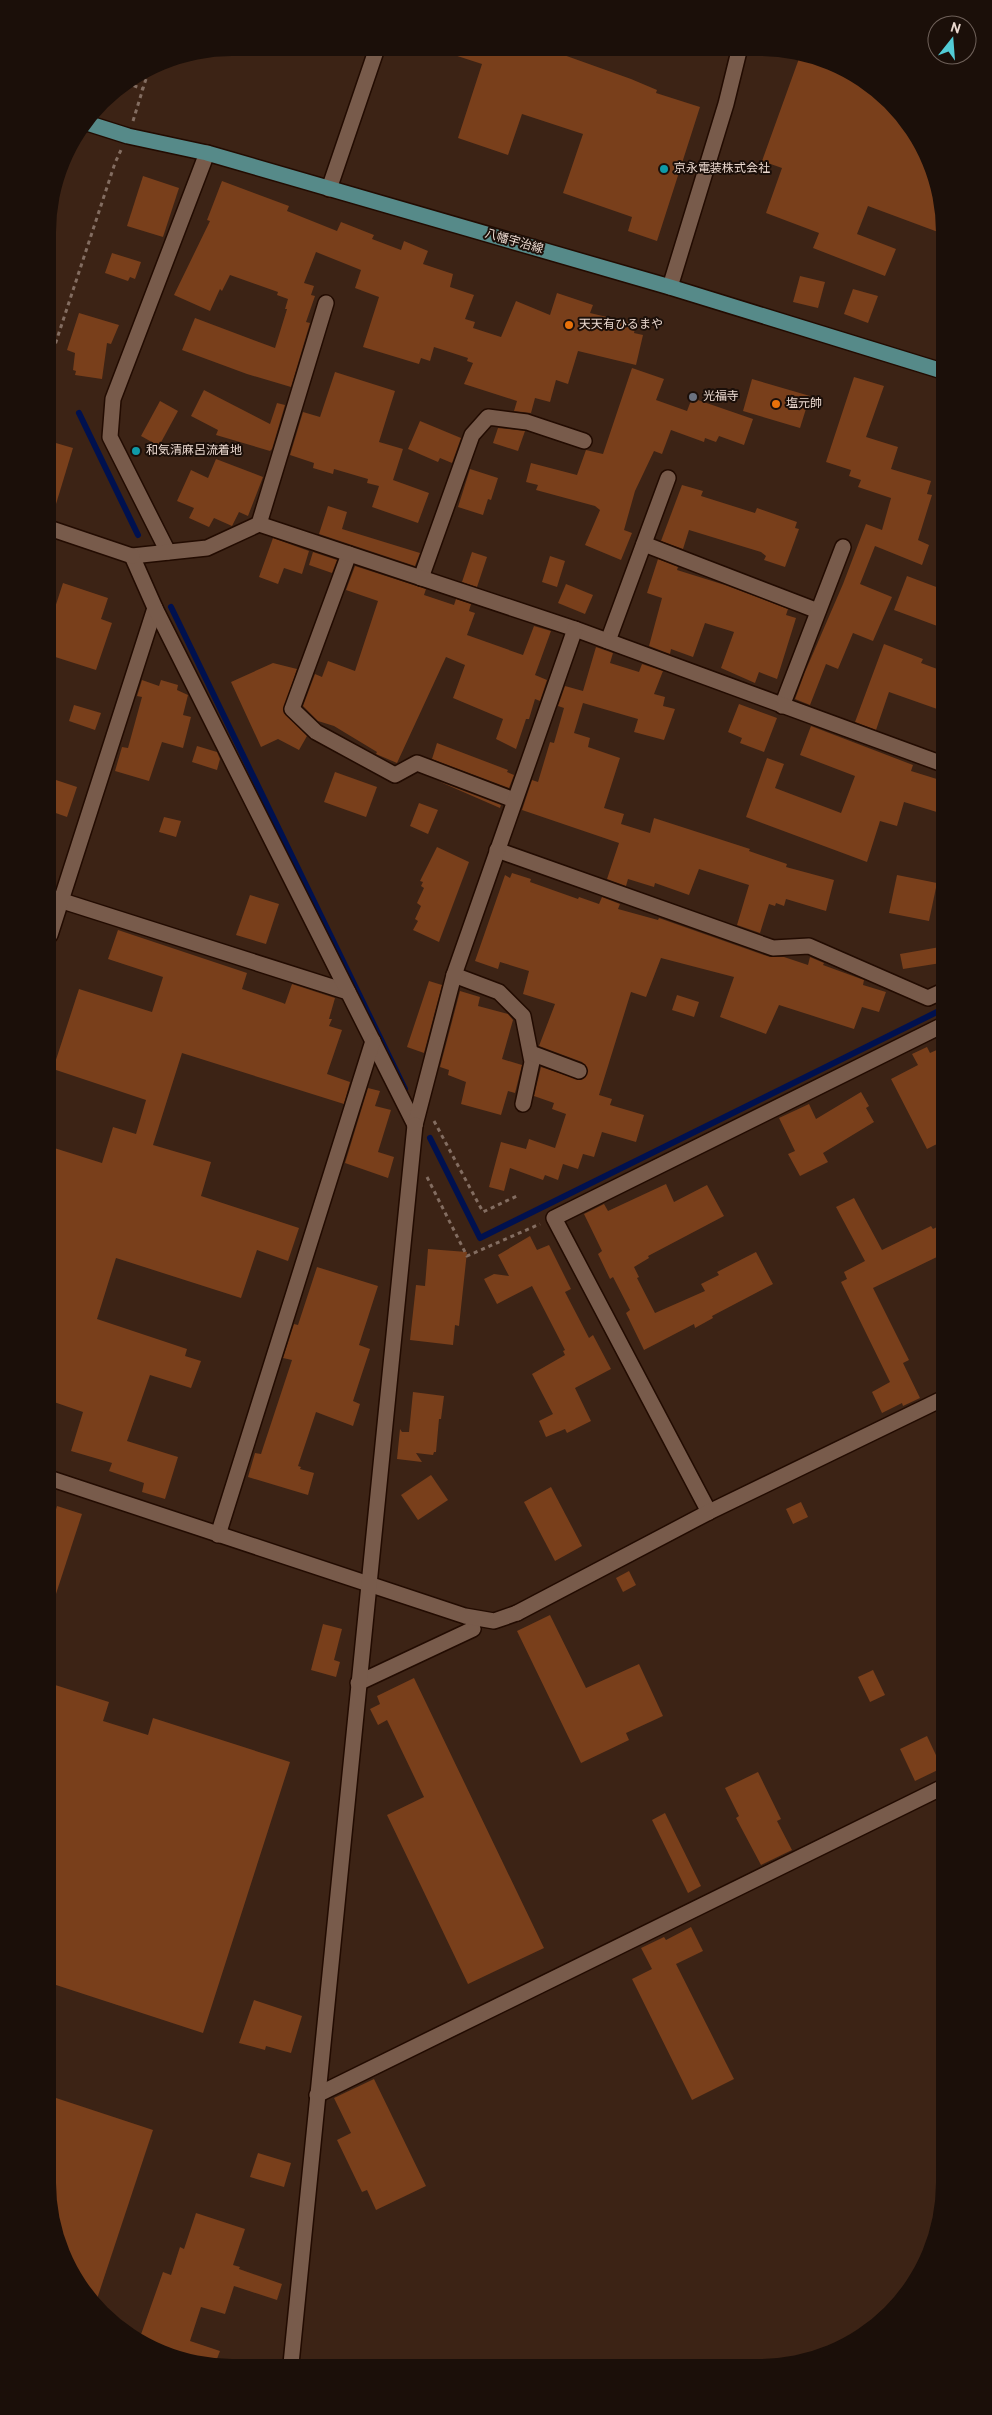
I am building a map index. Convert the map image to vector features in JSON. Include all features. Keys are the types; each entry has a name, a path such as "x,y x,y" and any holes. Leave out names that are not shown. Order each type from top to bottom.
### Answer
{"main road":[{"name":"八幡宇治線","path":"93,125 128,136 207,153 670,287 936,369"}],"street":[{"path":"670,287 726,104 738,56"},
{"path":"329,189 373,57"},
{"path":"168,552 110,437 113,400 207,153"},
{"path":"259,524 326,303"},
{"path":"421,578 472,435 488,417 527,422 584,441"},
{"path":"608,641 668,478"},
{"path":"57,531 132,556 207,548 259,524 575,629 936,761"},
{"path":"644,544 818,611"},
{"path":"782,706 843,547"},
{"path":"349,554 292,709 316,732 395,775 417,763 514,800"},
{"path":"132,556 155,608 415,1125"},
{"path":"57,897 155,608"},
{"path":"291,2359 367,1584 415,1125 454,975 575,629"},
{"path":"497,850 773,948 809,946 928,998 936,994"},
{"path":"57,899 348,992"},
{"path":"454,975 499,992 524,1016 532,1062 523,1104"},
{"path":"709,1512 554,1218 936,1029"},
{"path":"218,1534 372,1041"},
{"path":"530,1053 579,1072"},
{"path":"56,1480 465,1616 494,1621 517,1613 709,1512 935,1403"},
{"path":"358,1683 472,1629"},
{"path":"317,2095 935,1791"}],"path":[{"path":"57,339 115,163 128,136 146,79"},
{"path":"134,86 143,89"},
{"path":"422,1099 483,1212 519,1195"},
{"path":"425,1172 467,1256 554,1218"}],"building":[{"path":"568,56 631,79 657,90 656,93 700,107 657,241 628,231 632,217 563,193 583,134 522,114 508,155 458,138 482,64 459,57"},
{"path":"798,61 838,74 876,100 906,134 918,154 930,187 936,231 868,206 857,234 896,249 885,276 813,248 819,233 766,213 782,168 762,161"},
{"path":"143,176 179,188 163,237 127,226"},
{"path":"222,181 289,206 287,211 337,231 341,222 374,235 372,239 401,250 404,241 428,251 423,264 453,274 450,287 474,295 465,319 475,322 473,328 501,337 516,301 550,315 557,293 593,305 590,313 636,324 634,333 643,335 636,365 578,351 568,384 556,380 550,402 535,398 531,413 514,411 517,401 464,384 473,363 467,361 468,358 434,347 430,361 421,358 419,364 363,347 379,297 355,288 361,270 316,252 304,283 314,286 311,295 315,296 306,322 310,323 291,387 247,374 182,350 195,318 275,348 287,309 285,309 288,299 277,295 278,292 230,275 222,291 220,289 210,311 174,295 210,221 207,220"},
{"path":"112,253 141,262 135,279 130,277 128,281 105,273"},
{"path":"800,276 825,282 818,308 793,302"},
{"path":"853,289 878,296 868,323 844,314"},
{"path":"79,313 119,325 111,344 107,343 102,379 75,375 76,371 73,370 75,353 67,350"},
{"path":"632,368 664,379 656,400 687,411 692,398 753,419 744,445 719,436 716,442 705,438 704,442 671,430 662,454 654,451 635,491 624,530 632,533 621,560 585,545 600,510 595,506 536,490 538,485 526,482 531,463 577,475 586,450 603,454"},
{"path":"335,372 395,391 379,442 403,449 393,480 429,493 418,523 372,507 379,486 367,483 368,479 334,469 333,474 313,468 314,463 290,455 303,412 320,417"},
{"path":"854,377 884,386 866,437 898,447 891,469 931,481 927,494 932,495 918,540 929,545 922,565 875,546 860,584 892,597 873,641 853,633 838,669 826,664 810,705 795,699 805,672 843,584 866,524 882,530 891,498 858,487 861,480 849,476 851,470 826,462"},
{"name":"塩元帥","path":"752,379 810,396 800,428 743,411"},
{"path":"204,390 270,424 277,403 285,405 272,449 270,451 216,435 218,430 191,416"},
{"path":"160,401 178,411 159,446 141,436"},
{"path":"420,421 461,438 452,463 440,458 438,462 408,449"},
{"path":"498,428 525,431 518,451 493,443"},
{"path":"57,443 73,448 57,501"},
{"path":"216,459 263,477 248,516 239,512 232,526 214,518 209,527 189,518 194,508 177,501 191,470 208,478"},
{"path":"470,469 498,478 491,500 488,499 483,515 458,507"},
{"path":"682,485 703,491 701,496 755,513 757,508 797,522 795,528 799,529 785,567 764,560 766,556 761,552 689,530 683,549 661,541"},
{"path":"328,506 347,512 342,529 420,553 415,566 319,534"},
{"path":"273,538 309,551 302,574 284,568 278,584 259,577"},
{"path":"313,552 337,560 332,573 309,565"},
{"path":"472,552 487,557 477,587 462,582"},
{"path":"550,556 565,561 557,587 542,582"},
{"path":"658,559 678,567 677,570 725,585 788,609 786,615 796,618 777,679 759,672 755,683 721,668 734,632 705,623 693,657 671,649 670,654 649,646 662,598 647,593"},
{"path":"355,566 426,589 424,595 454,605 456,599 471,604 469,611 475,613 467,635 523,655 534,626 551,631 535,675 547,680 540,701 535,699 529,719 526,719 516,749 496,739 503,719 453,698 465,665 446,657 397,763 376,754 377,752 334,726 318,721 303,706 315,674 322,677 328,661 355,671 378,601 346,590"},
{"path":"907,576 936,587 936,625 894,610"},
{"path":"63,583 108,598 101,619 112,623 96,670 57,657 57,602"},
{"path":"566,584 593,595 585,614 558,603"},
{"path":"884,644 923,659 921,663 936,668 936,709 889,692 876,730 855,722"},
{"path":"596,647 613,653 610,663 639,672 642,664 663,671 654,694 665,697 663,706 675,709 664,740 634,732 638,719 583,703 574,733 590,738 588,747 620,758 604,808 624,814 621,824 650,833 654,818 750,849 749,851 787,864 786,867 834,880 826,911 786,899 784,906 776,903 775,906 769,904 760,933 737,925 749,885 699,869 689,895 655,883 654,887 628,879 626,886 607,879 619,843 522,810 532,780 538,782 550,742 554,743 564,708 558,706 565,686 583,691"},
{"path":"273,663 297,669 283,711 307,736 299,750 278,739 261,747 231,682"},
{"path":"142,680 159,686 161,680 178,685 177,690 188,695 183,715 191,717 183,748 162,742 149,781 115,771 122,747 128,748 142,697 137,696"},
{"path":"739,704 777,718 764,752 740,743 742,738 728,732"},
{"path":"74,705 101,713 95,730 69,721"},
{"path":"811,726 913,765 911,771 936,779 936,812 904,802 897,826 880,821 867,862 746,817 767,758 784,764 775,788 841,813 855,776 800,755"},
{"path":"437,743 508,770 507,772 514,775 509,788 432,759"},
{"path":"197,746 217,752 220,759 217,770 192,762"},
{"path":"335,772 377,787 366,817 324,802"},
{"path":"57,780 77,787 67,817 57,813"},
{"path":"438,781 501,805 500,808"},
{"path":"419,803 438,810 428,834 410,826"},
{"path":"164,817 181,821 176,837 159,832"},
{"path":"437,847 469,862 439,942 413,930 418,921 415,919 421,906 417,903 424,888 421,886 423,882 420,881"},
{"path":"512,873 531,879 530,882 578,899 579,897 599,904 602,897 620,904 618,909 658,920 659,918 770,957 784,957 808,965 810,957 824,963 823,965 864,980 863,985 886,992 879,1012 862,1007 854,1029 779,1005 766,1034 720,1017 734,977 661,958 646,997 631,992 599,1095 612,1099 610,1105 644,1115 636,1142 602,1132 594,1157 583,1154 578,1169 563,1164 558,1180 545,1175 543,1180 510,1168 504,1191 489,1187 501,1142 526,1149 529,1139 555,1148 566,1114 552,1109 554,1103 534,1096 541,1067 580,1080 585,1078 588,1070 582,1062 539,1046 555,1004 523,994 529,971 500,962 498,969 475,961 505,875 510,878"},
{"path":"897,875 936,883 929,921 889,913"},
{"path":"250,895 279,904 266,944 236,935"},
{"path":"118,930 247,973 242,989 285,1004 292,984 335,998 329,1026 342,1030 327,1074 350,1082 344,1104 182,1053 153,1145 211,1162 201,1196 299,1228 288,1261 257,1250 241,1298 116,1258 97,1319 187,1349 185,1356 201,1361 191,1388 150,1375 127,1441 178,1457 165,1499 142,1492 144,1483 109,1471 112,1463 71,1451 83,1412 56,1403 57,1149 102,1163 113,1127 136,1134 146,1100 57,1070 57,1058 79,989 152,1012 163,977 108,959"},
{"path":"936,948 936,964 903,969 900,954"},
{"path":"429,981 442,985 424,1053 407,1047"},
{"path":"460,991 480,997 478,1006 508,1014 513,1020 502,1059 522,1065 515,1093 508,1091 501,1115 461,1104 466,1082 448,1075 449,1070 440,1067"},
{"path":"677,995 699,1002 694,1017 672,1010"},
{"path":"927,1047 930,1053 936,1050 936,1145 927,1149 891,1079 918,1065 912,1054"},
{"path":"368,1088 380,1091 375,1106 391,1110 378,1152 394,1157 388,1178 345,1163"},
{"path":"861,1092 869,1106 866,1108 874,1122 823,1153 828,1162 800,1176 788,1154 795,1151 779,1118 809,1104 816,1119"},
{"path":"666,1184 674,1202 707,1185 724,1216 648,1256 649,1258 634,1267 639,1277 637,1278 655,1313 705,1291 701,1284 719,1275 717,1272 756,1252 773,1284 712,1316 713,1318 695,1328 694,1324 644,1350 626,1313 630,1310 613,1277 610,1279 598,1254 602,1251 584,1214 604,1204 608,1211"},
{"path":"854,1198 882,1250 931,1226 933,1229 935,1228 935,1258 873,1288 909,1360 903,1363 920,1398 903,1406 902,1403 882,1413 872,1392 890,1382 841,1282 847,1279 844,1272 865,1261 836,1207"},
{"path":"530,1236 537,1250 549,1245 571,1289 565,1292 589,1338 593,1335 611,1369 575,1388 591,1421 567,1433 565,1429 546,1437 539,1421 553,1414 532,1374 565,1355 563,1351 565,1350 532,1286 497,1304 484,1279 494,1274 509,1276 498,1255"},
{"path":"428,1249 467,1252 459,1326 455,1325 453,1345 410,1340 416,1285 425,1286"},
{"path":"317,1267 378,1286 359,1345 370,1349 353,1401 360,1404 353,1426 316,1412 298,1466 301,1467 300,1469 314,1473 308,1495 248,1477 255,1453 261,1454 292,1360 283,1358 294,1324 298,1325"},
{"path":"413,1392 444,1396 441,1419 439,1419 436,1452 433,1455 416,1453 422,1462 397,1459 400,1429 402,1432 409,1432"},
{"path":"431,1475 448,1500 418,1520 401,1495"},
{"path":"551,1487 582,1546 555,1561 524,1502"},
{"path":"801,1502 808,1517 793,1524 786,1509"},
{"path":"57,1506 82,1514 56,1593"},
{"path":"629,1571 636,1585 623,1592 616,1578"},
{"path":"550,1615 586,1688 639,1664 663,1716 626,1733 629,1740 581,1763 517,1631"},
{"path":"323,1624 342,1629 334,1660 340,1662 336,1677 311,1670"},
{"path":"873,1670 885,1695 870,1702 858,1677"},
{"path":"414,1678 544,1948 468,1984 387,1815 424,1797 387,1720 378,1725 370,1709 380,1704 377,1696"},
{"path":"56,1685 109,1702 103,1721 148,1735 153,1718 290,1762 203,2033 56,1985"},
{"path":"927,1736 935,1754 935,1771 915,1781 900,1749"},
{"path":"758,1772 781,1819 777,1821 792,1850 761,1865 736,1818 739,1816 725,1788"},
{"path":"665,1813 701,1886 688,1893 652,1820"},
{"path":"691,1927 703,1951 676,1964 734,2079 692,2100 632,1979 652,1969 641,1948 664,1937 666,1940"},
{"path":"254,2000 302,2016 291,2053 266,2046 265,2050 239,2043"},
{"path":"374,2079 426,2186 376,2210 367,2190 362,2192 337,2140 351,2133 334,2098"},
{"path":"56,2098 153,2130 98,2296 74,2261 62,2228 56,2183"},
{"path":"258,2153 291,2163 284,2187 250,2177"},
{"path":"196,2213 245,2229 233,2265 240,2267 239,2269 282,2284 277,2300 234,2286 225,2314 201,2307 190,2341 220,2351 217,2358 187,2353 154,2341 141,2333 163,2272 171,2275 180,2247 184,2249"}],"waterway":[{"path":"79,413 138,535"},
{"path":"171,607 405,1089"},
{"path":"430,1138 480,1238 936,1013"}],"place":[{"name":"京永電装株式会社","path":"664,169"},
{"name":"天天有ひるまや","path":"569,325"},
{"name":"光福寺","path":"693,397"},
{"name":"塩元帥","path":"776,404"},
{"name":"和気清麻呂流着地","path":"136,451"}]}
